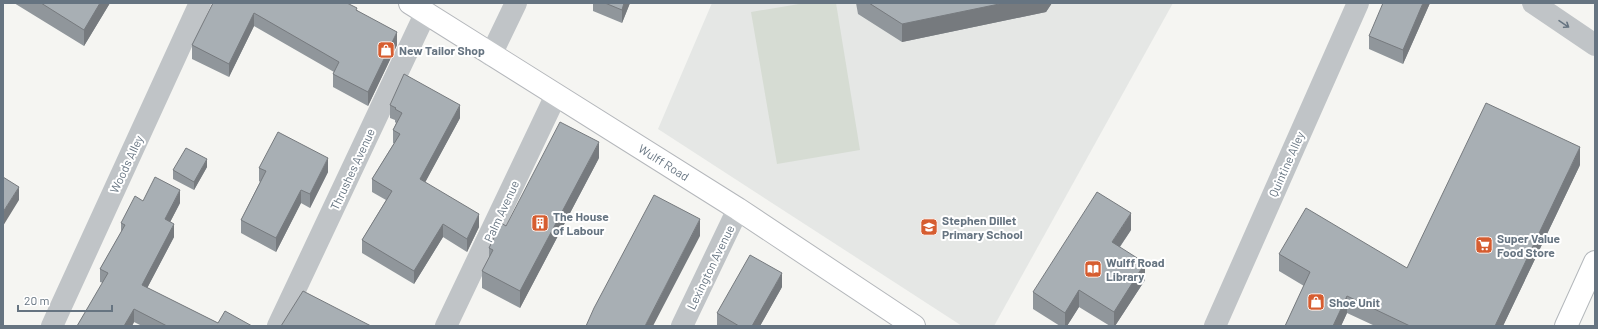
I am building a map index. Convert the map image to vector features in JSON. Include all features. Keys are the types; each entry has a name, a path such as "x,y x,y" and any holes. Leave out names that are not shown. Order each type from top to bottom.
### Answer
{"main road":[{"name":"Wulff Road","path":"418,8 738,209 911,325"},
{"path":"1566,326 1595,262"}],"street":[{"name":"Woods Alley","path":"52,326 200,3"},
{"path":"492,55 516,3"},
{"name":"Quintine Alley","path":"1215,326 1358,3"},
{"path":"1533,3 1595,45"},
{"name":"Thrushes Avenue","path":"278,326 418,8"},
{"name":"Palm Avenue","path":"446,326 556,95"},
{"name":"Lexington Avenue","path":"682,326 738,209"}],"shaded area":[{"name":"Stephen Dillet Primary School","path":"712,3 1173,3 994,326 962,326 658,129"},
{"path":"805,3 836,3 860,150 777,164 751,12"}],"building":[{"path":"41,3 100,3 84,30"},
{"path":"213,3 347,3 357,8 356,10 397,32 368,92 333,74 339,62 254,13 229,64 192,45"},
{"path":"605,3 624,3 622,10"},
{"path":"869,3 1004,3 902,24"},
{"path":"1383,3 1423,3 1403,50 1369,36"},
{"path":"404,74 460,105 420,179 479,214 467,239 443,224 414,271 362,240 392,191 372,179 400,134 393,130 402,113 390,105"},
{"name":"Super Value Food Store","path":"1486,103 1580,147 1495,326 1410,326 1347,296 1333,326 1285,326 1310,272 1279,254 1306,208 1407,268"},
{"name":"The House of Labour","path":"560,122 599,142 520,291 482,271 493,250 489,248 501,223 506,226"},
{"path":"278,132 328,158 310,194 301,190 276,238 241,220 266,171 259,168"},
{"path":"186,148 207,159 194,182 173,170"},
{"path":"3,177 19,187 3,212"},
{"path":"155,177 180,190 165,219 174,224 142,285 218,323 225,311 252,326 167,326 134,309 124,326 77,326 108,273 100,269 125,225 121,223 135,196 143,201"},
{"name":"Wulff Road Library","path":"1097,192 1131,213 1112,242 1145,263 1114,312 1079,290 1065,313 1033,292"},
{"path":"654,195 700,219 645,326 586,326 594,308"},
{"path":"750,255 782,273 752,326 739,326 717,313"},
{"path":"303,291 371,326 281,326"}],"place":[{"name":"New Tailor Shop","path":"386,50"},
{"name":"The House of Labour","path":"540,223"},
{"name":"Stephen Dillet Primary School","path":"929,227"},
{"name":"Super Value Food Store","path":"1484,245"},
{"name":"Wulff Road Library","path":"1093,269"},
{"name":"Shoe Unit","path":"1316,302"}]}
